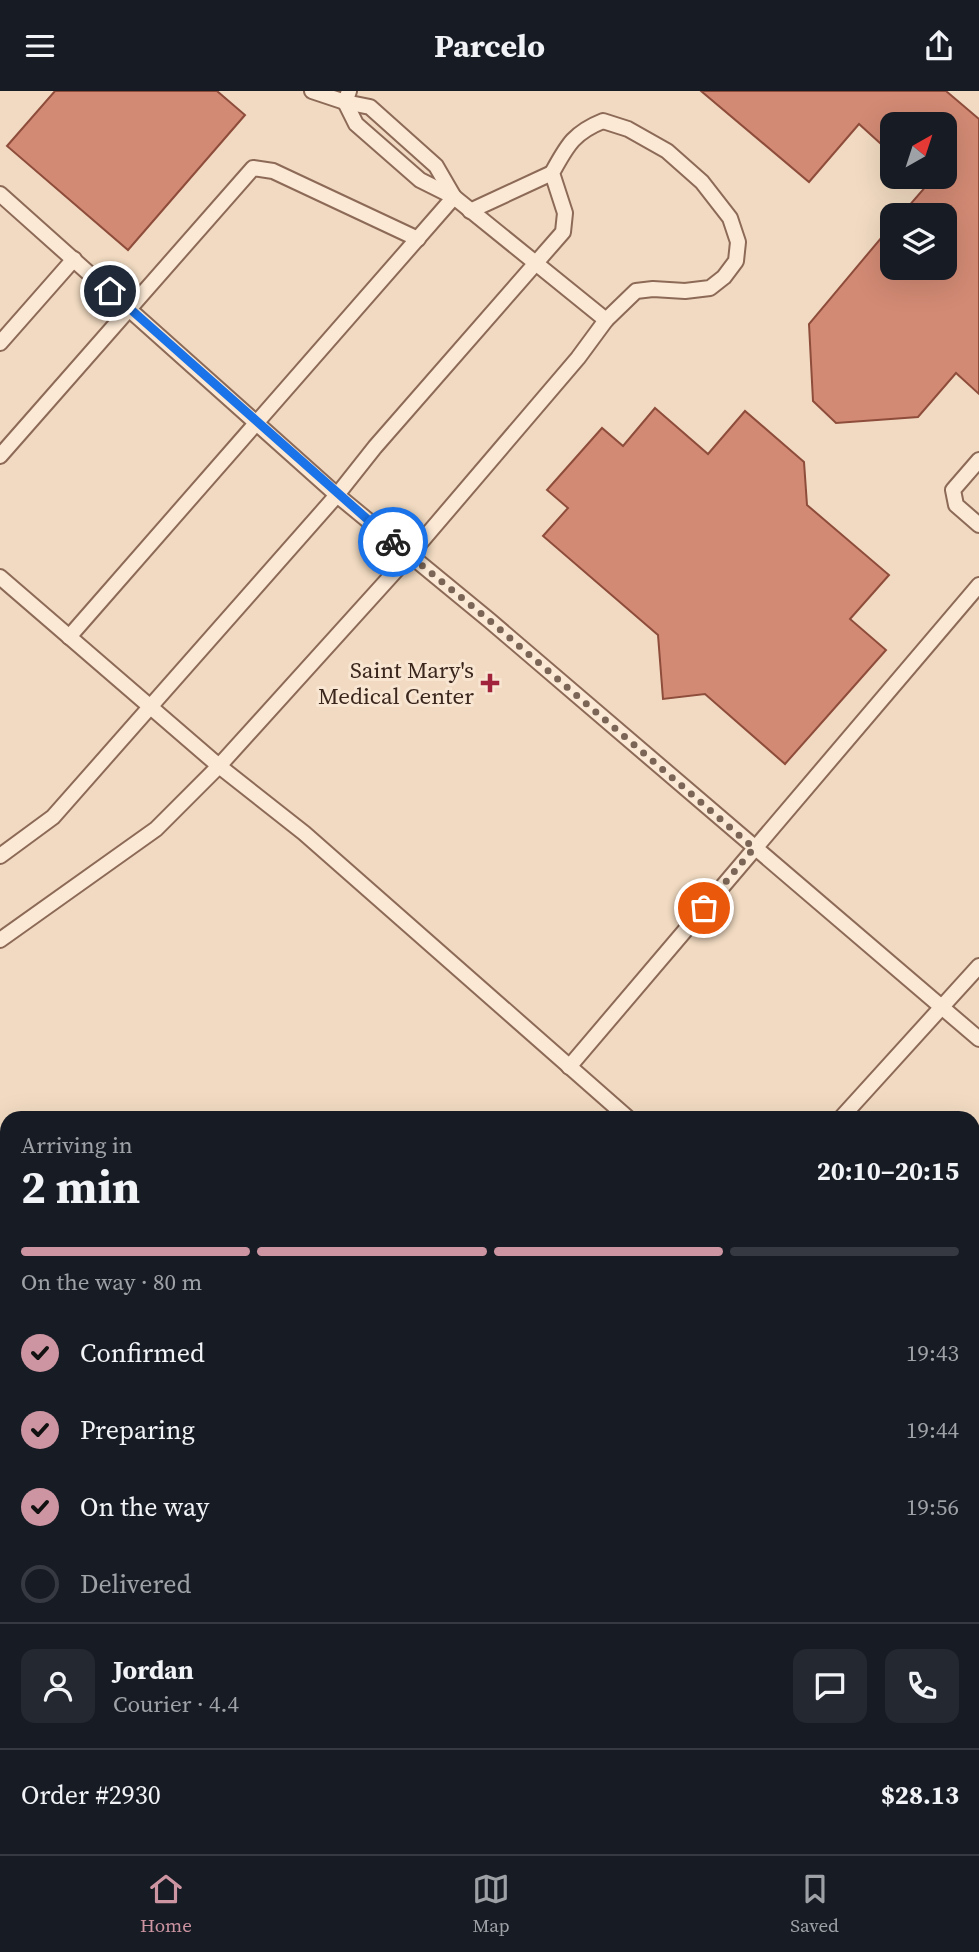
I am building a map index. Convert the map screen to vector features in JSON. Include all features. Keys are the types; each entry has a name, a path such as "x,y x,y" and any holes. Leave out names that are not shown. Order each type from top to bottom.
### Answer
{"lane":[{"path":"312,91 347,97 370,107 436,166 454,197"},
{"path":"347,97 356,124 411,172 454,197 606,320"},
{"path":"0,940 156,829 219,766 410,556 578,358 606,320 636,291 710,288 724,277 736,261 738,242 730,218 702,182 667,151 628,129 603,121 585,128 570,141 552,173 470,211"},
{"path":"0,456 253,168 273,171 418,239"},
{"path":"0,856 53,817 337,495 563,232 565,213 552,173"},
{"path":"0,194 337,495 489,620 979,1038"},
{"path":"69,637 454,197"},
{"path":"0,343 74,259"},
{"path":"979,460 953,490 956,505 979,525"},
{"path":"0,577 219,766 304,833 620,1111"},
{"path":"569,1067 979,585"},
{"path":"847,1111 979,966"}],"building":[{"path":"55,91 217,91 245,115 128,250 7,146"},
{"path":"701,91 946,91 979,119 979,394 956,373 918,417 836,423 813,401 809,324 880,239 880,280 957,280 957,203 911,203 924,189 957,189 957,112 880,112 880,143 859,124 809,182"},
{"path":"655,408 708,454 745,411 804,462 807,505 889,575 850,619 886,650 785,764 705,694 663,699 658,635 543,536 568,508 547,490 602,428 623,446"}],"way so far":[{"path":"393,542 489,620 754,848 704,908"}],"place":[{"name":"Saint Mary's Medical Center","path":"490,683"}],"route":[{"path":"110,291 393,542"}]}
